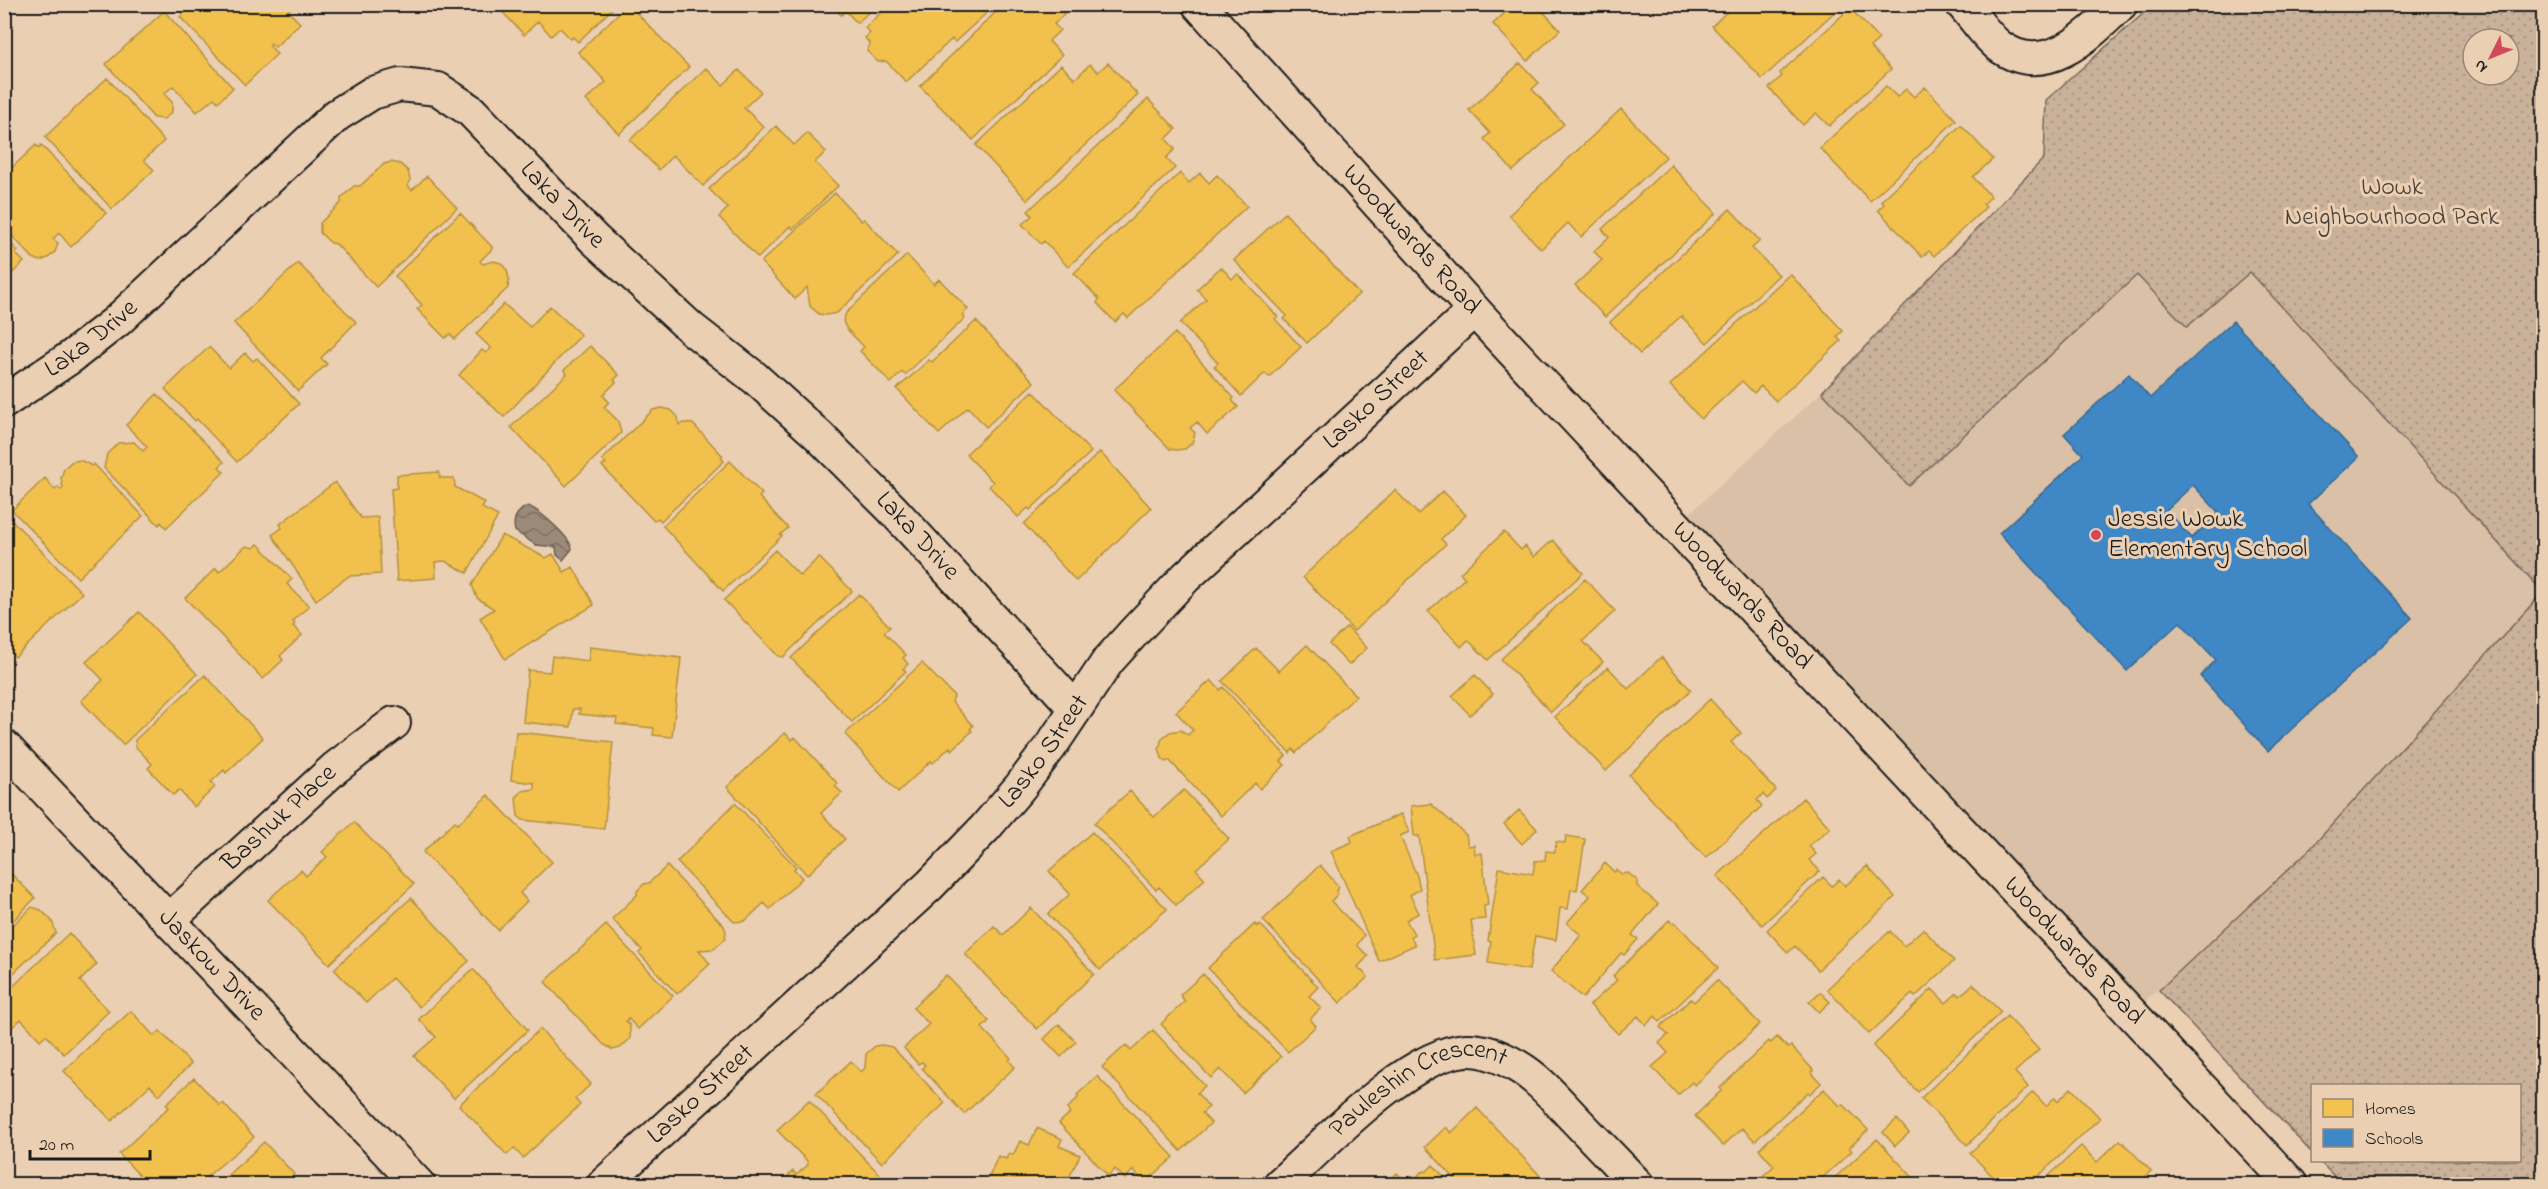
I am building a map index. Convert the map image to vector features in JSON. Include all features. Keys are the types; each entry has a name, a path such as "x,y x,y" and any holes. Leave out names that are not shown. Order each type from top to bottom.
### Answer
{"street":[{"name":"Woodwards Road","path":"1198,4 1474,310 2291,1185"},
{"path":"1962,4 1998,45 2019,57 2054,57 2083,38 2121,4"},
{"name":"Laka Drive","path":"4,402 71,357 117,321 337,115 372,93 400,85 438,89 471,111 594,239 667,307 755,378 819,435 892,509 1075,708"},
{"name":"Lasko Street","path":"604,1185 930,885 986,828 1051,746 1108,661 1186,577 1474,310"},
{"name":"Bashuk Place","path":"170,920 335,768 394,723"},
{"name":"Jaskow Drive","path":"4,746 418,1185"},
{"name":"Pauleshin Crescent","path":"1280,1185 1368,1104 1408,1072 1439,1056 1467,1050 1491,1053 1518,1066 1532,1077 1637,1185"}],"shaded area":[{"path":"2249,272 2543,592 2311,848 2134,1011 1680,522 1822,392 1909,485 2137,274"}],"green space":[{"name":"Wowk Neighbourhood Park","path":"2153,5 2543,5 2543,592 2250,272 2187,327 2137,275 1909,486 1822,392 2044,158 2046,100"},
{"path":"2543,592 2543,1184 2342,1184 2320,1162 2521,1162 2521,1084 2311,1084 2311,1152 2159,990 2311,848"}],"water":[{"path":"528,506 554,525 570,544 572,549 563,560 557,555 556,547 536,545 515,531 516,516"}],"building: Homes":[{"path":"182,4 286,4 290,9 288,11 300,23 275,47 271,43 269,45 277,54 245,85 180,17 184,13 179,8"},
{"path":"495,4 617,4 578,42 573,37 571,39 560,28 551,36 538,21 524,35"},
{"path":"628,4 689,67 619,134 586,100 606,82 578,52"},
{"path":"831,4 877,4 857,23 846,11 841,15"},
{"path":"890,4 996,4 955,42 952,39 906,82 886,61 878,62 867,51 870,44 865,38 870,33 865,28"},
{"path":"1004,4 1055,4 1064,14 1054,24 1060,30 1049,41 1062,55 973,140 920,86"},
{"path":"1514,4 1536,4 1560,30 1527,61 1493,24"},
{"path":"1735,4 1843,4 1762,79 1712,26"},
{"path":"1850,8 1879,39 1870,47 1891,69 1829,126 1816,113 1803,125 1769,88 1782,76 1780,73"},
{"path":"164,11 233,88 218,102 214,98 197,112 173,86 164,94 172,102 172,112 164,119 154,118 106,64"},
{"path":"1108,63 1138,95 1027,200 976,145 1061,65 1075,79 1090,64 1098,72"},
{"path":"1520,63 1539,83 1532,89 1564,124 1513,171 1484,139 1490,133 1469,110"},
{"path":"706,68 723,85 739,70 761,92 744,108 764,127 703,186 673,155 659,170 630,140"},
{"path":"107,78 164,141 144,160 154,170 112,209 45,137"},
{"path":"1886,86 1897,97 1906,89 1914,97 1925,87 1956,120 1870,201 1820,148"},
{"path":"1148,99 1176,129 1166,139 1175,149 1166,158 1175,168 1068,267 1044,241 1041,244 1022,224 1032,216 1028,211"},
{"path":"1621,109 1666,157 1581,237 1568,223 1541,249 1509,215"},
{"path":"1961,125 1993,159 1973,177 1991,197 1983,204 1986,207 1934,256 1929,251 1922,257 1878,210 1884,204 1881,201"},
{"path":"776,126 794,145 807,133 826,152 815,162 838,186 793,229 790,226 758,258 719,217 728,208 709,189"},
{"path":"36,145 39,148 41,145 106,213 71,247 59,233 53,239 58,243 55,252 40,261 33,258 4,227 4,175"},
{"path":"391,162 400,164 408,171 410,180 408,186 412,190 427,176 457,208 376,287 336,244 331,243 320,233 320,223 341,203 341,198 354,186 360,186 384,164"},
{"path":"1671,165 1716,213 1605,317 1575,285 1602,260 1594,251 1609,237 1602,229"},
{"path":"1180,173 1189,183 1200,173 1209,183 1217,175 1247,206 1128,318 1124,314 1115,322 1097,303 1099,299 1074,273"},
{"path":"835,193 861,221 864,219 898,255 837,313 826,315 819,314 810,306 807,287 795,299 761,262"},
{"path":"1730,209 1760,241 1752,248 1779,275 1707,343 1681,316 1640,354 1610,322"},
{"path":"460,213 493,248 480,261 483,264 493,261 501,263 507,270 509,279 508,288 455,339 450,334 445,338 417,309 422,305 395,276"},
{"path":"1285,213 1359,294 1307,343 1284,319 1287,316 1234,260"},
{"path":"4,236 18,251 15,253 24,262 4,281"},
{"path":"907,255 934,284 939,279 968,309 962,315 965,318 905,375 902,372 891,383 860,351 864,347 846,328 843,321 846,313"},
{"path":"298,263 356,322 321,358 327,364 298,391 234,323"},
{"path":"1221,267 1232,279 1238,274 1278,317 1275,319 1301,347 1269,377 1265,373 1241,396 1214,366 1218,363 1180,323 1206,299 1197,289"},
{"path":"1790,274 1843,331 1837,337 1841,341 1776,401 1761,386 1754,393 1742,381 1701,419 1670,385"},
{"path":"504,304 530,327 550,306 581,335 504,417 459,375 482,350 486,353 491,348 476,334"},
{"path":"976,321 1034,382 986,427 968,407 939,434 897,389 929,360 932,362"},
{"path":"1175,333 1234,398 1232,400 1238,407 1207,434 1197,422 1190,428 1195,433 1192,443 1185,449 1176,450 1170,449 1114,390"},
{"path":"590,346 619,375 614,380 616,382 603,395 609,402 604,407 618,421 621,433 566,486 511,427 567,374 564,370"},
{"path":"209,347 229,368 245,353 253,361 257,358 299,404 237,462 165,389"},
{"path":"1033,391 1091,452 1030,510 1028,508 1018,517 989,486 993,482 966,454"},
{"path":"157,394 224,462 219,467 224,472 166,528 161,522 159,525 104,468 107,454 118,443 134,442 143,451 147,447 126,425"},
{"path":"662,408 671,410 678,417 679,425 693,424 723,456 721,458 724,461 661,521 658,518 654,521 602,466 606,463 602,460 653,410"},
{"path":"1100,452 1151,508 1076,581 1024,524"},
{"path":"80,460 92,466 94,464 143,516 78,578 12,510 45,478 55,490 58,487 61,490 64,469 71,462"},
{"path":"730,461 762,494 759,497 788,528 723,591 663,526"},
{"path":"439,472 440,478 454,478 455,487 485,503 482,508 498,516 467,573 445,561 435,562 436,578 397,581 391,489 397,488 397,475"},
{"path":"335,482 361,518 378,517 381,574 349,576 316,600 272,535 282,528 280,524"},
{"path":"1395,490 1418,514 1443,491 1466,515 1441,539 1446,544 1354,631 1303,577"},
{"path":"4,512 82,593 15,657 4,645"},
{"path":"1504,532 1521,550 1525,546 1534,557 1553,540 1583,573 1488,660 1468,640 1461,647 1428,611 1465,578 1460,573"},
{"path":"502,535 546,558 553,554 564,572 573,567 594,605 505,659 480,618 494,609 477,598 472,585"},
{"path":"258,544 292,579 287,584 309,606 293,621 295,624 293,626 302,635 280,656 283,660 263,679 185,598 216,568 219,572 246,546 254,548"},
{"path":"775,550 800,576 819,557 852,591 783,657 778,656 724,600"},
{"path":"1585,579 1615,611 1583,641 1603,662 1551,712 1501,659"},
{"path":"859,594 890,627 884,632 906,655 903,658 908,664 903,669 906,671 852,722 791,658"},
{"path":"139,612 197,674 123,745 81,701 103,680 86,662"},
{"path":"1347,627 1367,648 1349,665 1329,644"},
{"path":"1307,645 1356,696 1296,753 1293,749 1290,753 1222,681 1256,648 1279,671"},
{"path":"590,647 681,658 672,737 653,735 654,728 616,724 617,718 579,714 580,709 573,709 571,727 523,722 528,670 550,672 552,656 588,661"},
{"path":"1661,657 1691,690 1606,771 1555,717 1608,667 1628,689"},
{"path":"922,663 954,696 952,702 973,726 970,729 972,731 952,750 950,747 933,763 931,761 898,792 845,734"},
{"path":"205,675 263,738 226,773 224,770 211,782 215,787 194,807 179,790 173,795 148,768 152,764 136,747 135,740"},
{"path":"1475,675 1493,694 1470,715 1452,696"},
{"path":"1211,680 1220,690 1223,687 1286,756 1281,761 1285,765 1260,789 1255,783 1221,816 1169,760 1166,762 1162,758 1159,748 1162,738 1170,732 1181,730 1188,735 1193,730 1176,712"},
{"path":"1710,699 1741,733 1731,742 1776,790 1767,799 1763,794 1757,800 1762,806 1706,858 1629,775"},
{"path":"516,732 613,742 604,829 523,820 518,816 516,798 522,791 534,789 534,783 511,780"},
{"path":"785,733 792,740 795,737 838,784 835,786 842,793 821,813 845,839 807,875 727,787"},
{"path":"1184,790 1229,839 1196,869 1205,879 1176,905 1159,887 1156,890 1094,823 1130,791 1154,817"},
{"path":"488,795 552,862 520,893 527,901 498,930 423,852 455,821 458,824"},
{"path":"1803,798 1830,828 1809,846 1816,854 1809,860 1820,871 1762,925 1717,876"},
{"path":"735,803 796,867 794,869 802,878 770,909 764,903 745,921 734,922 677,862"},
{"path":"1431,804 1466,835 1468,846 1474,845 1475,854 1482,853 1488,905 1484,906 1485,919 1471,920 1476,955 1435,960 1419,836 1414,836 1411,806"},
{"path":"1519,810 1537,829 1522,844 1504,824"},
{"path":"1401,814 1409,832 1400,836 1420,889 1410,895 1419,913 1406,920 1414,934 1411,937 1415,945 1379,961 1331,851 1352,842 1350,836"},
{"path":"354,822 414,884 329,964 268,900 301,870 306,876 327,857 322,852"},
{"path":"1092,832 1167,909 1100,970 1048,914 1070,894 1049,871"},
{"path":"1566,836 1585,839 1577,890 1571,889 1568,909 1560,908 1556,940 1535,936 1529,970 1488,963 1491,942 1488,941 1499,868 1533,874 1535,861 1545,860 1546,851 1555,852 1556,842 1565,843"},
{"path":"1605,863 1614,872 1616,870 1622,874 1628,873 1637,880 1637,886 1658,904 1632,935 1638,939 1624,955 1621,953 1583,998 1551,971 1581,935 1567,923 1590,896 1582,890"},
{"path":"1320,865 1339,887 1336,892 1338,894 1331,901 1364,935 1357,945 1368,956 1358,967 1368,977 1340,1003 1263,920"},
{"path":"4,866 35,898 12,922 14,924 32,907 41,910 52,921 56,933 4,982"},
{"path":"667,866 724,926 726,931 725,939 714,949 699,950 710,964 677,994 639,953 642,950 612,919 637,895 637,891 644,884 649,883"},
{"path":"1867,866 1895,897 1818,970 1795,946 1788,953 1767,930 1823,877 1832,886 1839,879 1845,886"},
{"path":"411,898 469,961 419,1007 392,978 366,1003 334,969"},
{"path":"1031,908 1094,974 1037,1029 965,954 994,926 1003,935"},
{"path":"1669,920 1673,924 1675,922 1718,968 1660,1022 1655,1016 1646,1025 1638,1016 1618,1034 1590,1005 1617,980 1613,976"},
{"path":"1255,924 1257,927 1260,924 1318,987 1309,996 1321,1008 1310,1019 1316,1026 1288,1052 1208,968"},
{"path":"606,925 673,996 638,1029 628,1018 626,1021 630,1026 630,1039 620,1048 613,1050 603,1044 545,982"},
{"path":"1923,929 1954,961 1915,997 1912,994 1869,1034 1827,989 1890,931 1904,946"},
{"path":"69,933 97,964 80,981 109,1011 64,1054 46,1035 40,1040 21,1019 4,1035 4,995"},
{"path":"473,969 528,1030 454,1098 414,1056 436,1037 419,1019"},
{"path":"1203,974 1281,1057 1243,1093 1220,1069 1211,1078 1161,1024 1185,1001 1180,995"},
{"path":"946,975 989,1021 982,1028 1011,1058 1009,1061 1015,1067 964,1114 922,1068 925,1065 922,1062 918,1064 904,1048 929,1024 913,1008"},
{"path":"1717,980 1760,1024 1695,1085 1692,1082 1678,1095 1652,1067 1668,1053 1659,1043 1668,1035 1660,1027 1691,999 1694,1002"},
{"path":"1973,984 2001,1012 1918,1092 1873,1046 1932,989 1946,1003 1957,993 1960,996"},
{"path":"1820,992 1830,1002 1819,1012 1809,1002"},
{"path":"131,1011 154,1036 160,1031 191,1064 159,1095 150,1085 112,1121 64,1071 107,1029 109,1031"},
{"path":"2007,1016 2039,1050 2015,1072 2028,1087 1967,1145 1921,1098"},
{"path":"1059,1024 1076,1042 1061,1057 1044,1039"},
{"path":"540,1029 591,1084 575,1099 580,1105 523,1158 514,1148 507,1155 459,1105"},
{"path":"1153,1030 1205,1086 1197,1093 1209,1107 1202,1113 1211,1123 1181,1151 1102,1067 1126,1045 1131,1051"},
{"path":"1777,1037 1788,1048 1791,1046 1814,1071 1811,1072 1821,1083 1810,1094 1808,1092 1755,1141 1742,1128 1723,1146 1695,1116 1722,1090 1720,1088 1769,1041 1771,1043"},
{"path":"875,1046 892,1047 945,1103 882,1163 816,1094 851,1061 861,1072 865,1068 866,1054"},
{"path":"1097,1076 1174,1157 1145,1183 1133,1170 1125,1179 1115,1169 1108,1176 1059,1123 1070,1113 1067,1109 1079,1097 1077,1095"},
{"path":"194,1078 220,1106 223,1103 254,1137 198,1184 148,1184 119,1154 169,1107 166,1104"},
{"path":"2071,1088 2100,1118 2030,1184 2000,1184 1970,1153 2033,1092 2046,1106 2055,1097 2058,1101"},
{"path":"1824,1089 1840,1106 1843,1104 1868,1130 1849,1148 1852,1151 1821,1179 1823,1181 1819,1184 1759,1184 1756,1182 1774,1166 1759,1149"},
{"path":"809,1100 883,1178 877,1184 785,1184 782,1182 793,1171 796,1175 808,1165 807,1161 777,1130"},
{"path":"1477,1108 1545,1181 1541,1184 1460,1184 1425,1147 1446,1127 1451,1133"},
{"path":"1897,1119 1909,1133 1895,1146 1883,1132"},
{"path":"1037,1128 1062,1139 1059,1146 1080,1155 1068,1180 1078,1184 986,1184 998,1156 1006,1159 1009,1153 1013,1155 1020,1141 1029,1145"},
{"path":"1877,1139 1919,1184 1828,1184"},
{"path":"2120,1140 2151,1171 2137,1184 2040,1184 2081,1146 2097,1162"},
{"path":"264,1142 294,1174 285,1182 287,1184 218,1184"},
{"path":"1433,1165 1451,1184 1415,1184 1415,1179 1421,1172 1427,1171"},
{"path":"1397,1173 1408,1184 1385,1184"}],"building: Schools":[{"name":"Jessie Wowk Elementary School","path":"2233,321 2359,457 2308,504 2412,618 2268,751 2200,676 2216,660 2180,622 2127,671 1999,533 2083,455 2064,434 2129,374 2150,398","holes":["2193,485 2219,513 2192,538 2166,510"]}],"place":[{"name":"Jessie Wowk Elementary School","path":"2096,535"}]}
